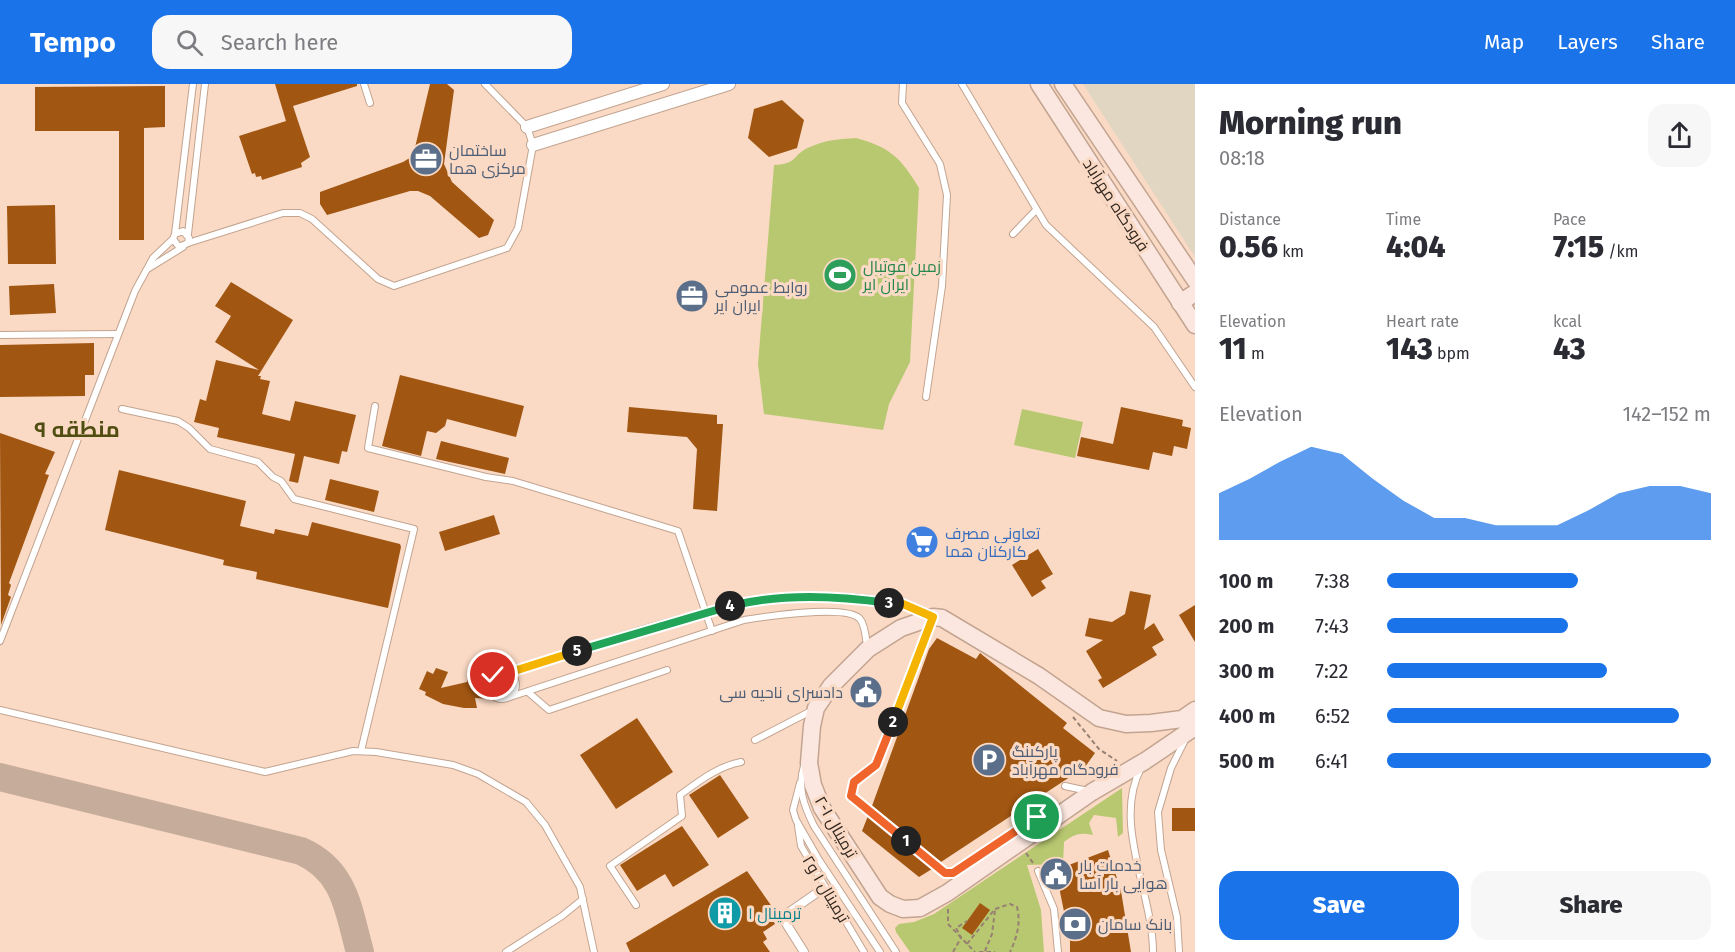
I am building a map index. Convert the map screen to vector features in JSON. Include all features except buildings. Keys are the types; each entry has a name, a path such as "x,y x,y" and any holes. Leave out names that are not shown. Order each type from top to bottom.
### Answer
{"main road":[{"name":"فرودگاه مهرآباد","path":"1038,84 1195,326"},
{"name":"فرودگاه مهرآباد","path":"1063,84 1195,280"},
{"path":"1180,303 1195,293"},
{"path":"933,617 942,618 1039,676 1099,718 1126,724 1191,722"},
{"name":"ترمینال ۱-۲","path":"933,617 901,628 868,649 839,676 816,708 809,751 813,785 822,808 880,897 903,909 920,908 947,892 1092,792 1145,761 1191,722"}],"street":[{"path":"527,127 663,84"},
{"path":"533,145 729,84"},
{"path":"804,952 782,917 825,888"}],"lane":[{"path":"193,84 174,237 179,247 283,213 300,213 312,219 378,279 394,286 507,248 518,228 533,145 527,127 484,84"},
{"path":"146,270 186,245 205,84"},
{"path":"364,84 370,102"},
{"path":"903,84 902,103 940,164 947,195 942,286 926,397"},
{"path":"962,84 1046,225 1154,327 1195,387"},
{"path":"1013,234 1036,210"},
{"path":"0,641 135,291 153,258 174,237 183,231 188,234"},
{"path":"0,335 118,334"},
{"path":"375,406 368,448 486,477 513,480 678,531 712,631"},
{"path":"122,409 178,421 189,428 210,449 258,462 273,477 281,481 294,499 414,529 361,752"},
{"path":"508,673 706,612 743,603 782,599 852,598 903,604 933,617 876,765 854,782 851,796 945,873 953,873 1037,817 1092,792"},
{"path":"507,698 512,696 516,686 515,681 503,671 493,675 488,684 492,695 502,699 507,698 528,692 744,620 783,613 813,612 855,616 861,622 868,649"},
{"path":"528,692 549,710 667,670"},
{"path":"755,741 816,708"},
{"path":"0,710 266,772 343,752 376,752 453,765 478,774 526,802 545,825 580,887 594,952"},
{"path":"1179,952 1177,917 1158,831 1158,812 1171,768 1191,722"},
{"name":"ترمینال ۱ و۲","path":"809,751 793,810 801,846 864,952"},
{"path":"1145,761 1135,780 1131,813 1150,914 1153,952"},
{"path":"636,905 610,866 681,816 680,795 697,782 729,764 741,762"},
{"path":"801,780 804,806 814,826 896,952"},
{"path":"1065,786 1092,792"},
{"path":"797,822 879,952"},
{"path":"1038,871 1054,909 1058,952"},
{"path":"506,952 562,916 583,899"}],"path":[{"path":"1069,712 1099,749 1114,760 1145,761"},
{"path":"1019,843 1038,871"},
{"path":"947,892 948,924 977,952 995,952"},
{"path":"967,944 995,909 1010,904 1017,907 1020,917 1017,936 1010,952"},
{"path":"985,951 992,934 995,909"},
{"path":"953,952 961,938 956,928 967,921"}],"shaded area":[{"path":"1083,84 1195,84 1195,257"}],"green space":[{"name":"زمین فوتبال ایران ایر","path":"856,138 878,145 894,155 919,188 910,362 889,404 883,430 764,414 758,364 774,165 788,163 804,150 821,143"},
{"path":"1022,409 1083,422 1075,458 1014,445"},
{"path":"1122,788 1123,833 1118,837 1116,818 1094,815 1089,823 1093,835 1077,834 1064,842 1063,864 1027,865 1041,910 1044,952 910,952 896,932 895,928 899,924 914,922 934,914"}],"taxiway":[{"path":"0,777 301,851 328,869 336,881 348,907 360,952"}],"place":[{"name":"ساختمان مرکزی هما","path":"426,159"},
{"name":"زمین فوتبال ایران ایر","path":"840,275"},
{"name":"روابط عمومی ایران ایر","path":"692,296"},
{"name":"تعاونی مصرف کارکنان هما","path":"922,542"},
{"name":"دادسرای ناحیه سی","path":"866,692"},
{"name":"پارکینگ فرودگاه مهرآباد","path":"989,760"},
{"name":"خدمات بار هوایی بار آسا","path":"1056,874"},
{"name":"ترمینال ۱","path":"725,913"},
{"name":"بانک سامان","path":"1075,924"}],"district":[{"name":"منطقه ۹","path":"77,429"}],"route":[{"path":"493,675 503,671 508,673 706,612 743,603 813,597 852,598 903,604 933,617 876,765 854,782 851,796 860,806 945,873 953,873 961,869 1037,817"}]}
